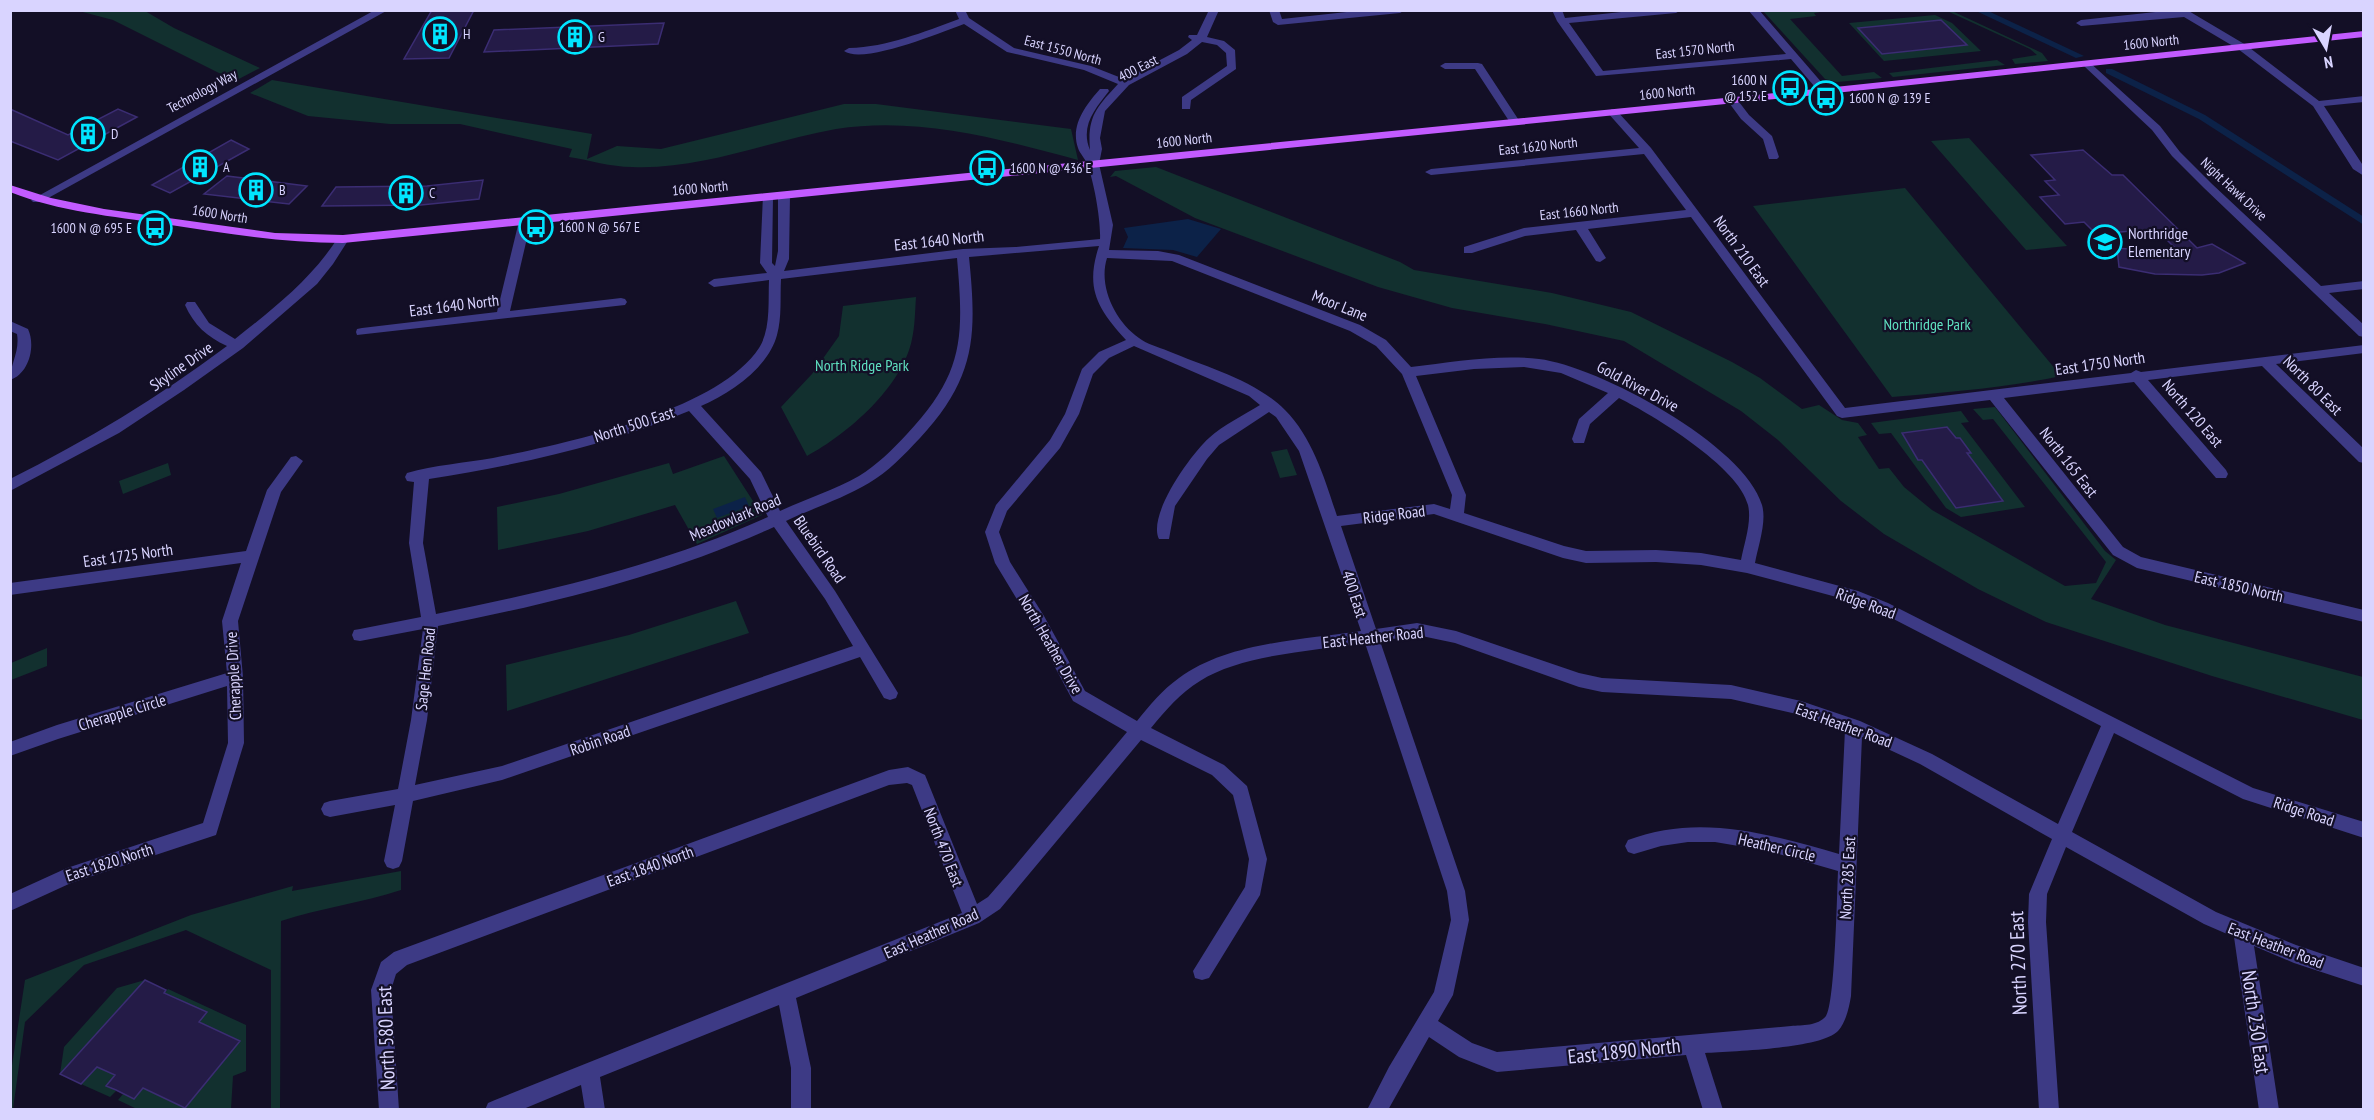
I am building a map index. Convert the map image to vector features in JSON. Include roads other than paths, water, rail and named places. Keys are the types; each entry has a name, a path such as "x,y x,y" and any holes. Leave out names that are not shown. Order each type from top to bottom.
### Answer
{"main road":[{"name":"1600 North","path":"10,188 37,200 256,234 313,240 343,239 1824,91 2364,34"}],"street":[{"name":"Technology Way","path":"37,200 383,10"},
{"name":"400 East","path":"1203,10 1196,37 1120,81 1088,108 1081,135 1083,151 1093,164 1107,225 1098,279 1104,304 1134,341 1254,393 1290,424 1303,444 1332,522 1456,891 1460,920 1443,995 1377,1110"},
{"path":"1186,107 1186,99 1232,66 1231,52 1220,43 1196,37 1214,10"},
{"path":"1274,10 1278,22 1400,10"},
{"path":"1557,10 1562,21 1676,10"},
{"path":"1753,10 1824,91"},
{"path":"2081,23 2182,12 2242,47 2317,104 2357,167 2364,173"},
{"path":"849,51 868,52 886,48 963,15"},
{"name":"East 1550 North","path":"963,15 996,42 1011,50 1087,68 1120,81"},
{"name":"East 1570 North","path":"1562,21 1600,74 1793,56"},
{"name":"Night Hawk Drive","path":"2088,64 2156,128 2176,154 2208,186 2364,333"},
{"path":"1445,66 1478,66 1515,122"},
{"path":"2317,104 2364,99"},
{"path":"1732,100 1745,117 1768,138 1773,157"},
{"name":"North 210 East","path":"1612,112 1647,150 1842,413"},
{"name":"East 1620 North","path":"1431,172 1647,150"},
{"name":"North 500 East","path":"417,476 522,457 649,422 691,404 733,382 750,368 764,351 774,326 775,276 783,259 784,195"},
{"name":"North 500 East","path":"767,197 766,263 775,276"},
{"name":"East 1660 North","path":"1468,250 1524,232 1695,213"},
{"path":"502,316 525,221"},
{"path":"1580,226 1600,258"},
{"name":"Skyline Drive","path":"10,486 120,426 186,384 238,345 323,271 343,239"},
{"name":"East 1640 North","path":"714,283 963,253 1104,248"},
{"name":"Moor Lane","path":"1104,248 1186,261 1362,332 1391,351 1408,372 1459,495 1456,515"},
{"name":"Meadowlark Road","path":"360,635 552,595 649,570 701,552 776,519 862,479 883,466 947,394 961,362 967,298 963,253"},
{"path":"2318,290 2364,285"},
{"name":"East 1640 North","path":"362,332 621,302"},
{"path":"191,305 196,317 210,332 238,345"},
{"path":"10,325 23,332 25,341 24,359 10,376"},
{"name":"North Heather Drive","path":"1134,341 1104,356 1087,372 1072,414 1055,444 1001,509 992,532 1003,563 1038,620 1079,696 1138,730 1218,770 1242,791 1258,859 1254,889 1202,971"},
{"name":"East 1750 North","path":"1842,413 2136,375 2364,349"},
{"name":"North 80 East","path":"2264,360 2364,458"},
{"name":"Gold River Drive","path":"1408,372 1501,362 1542,364 1580,374 1617,392 1696,438 1747,486 1756,506 1748,567"},
{"name":"North 120 East","path":"2136,375 2221,474"},
{"path":"1579,439 1584,422 1617,392"},
{"name":"North 165 East","path":"1993,394 2118,551"},
{"name":"Bluebird Road","path":"691,404 756,476 776,519 830,595 890,693"},
{"path":"1164,535 1164,518 1168,505 1202,455 1221,436 1270,405"},
{"name":"Cherapple Drive","path":"210,829 236,743 235,677 230,621 274,490 296,461"},
{"name":"Sage Hen Road","path":"393,861 403,796 419,720 431,632 431,620 416,543 417,476"},
{"name":"Ridge Road","path":"1332,522 1434,509 1563,552 1586,557 1701,559 1748,567 1858,597 1883,607 2249,794 2364,830"},
{"name":"East 1850 North","path":"2118,551 2137,562 2364,616"},
{"name":"East 1725 North","path":"10,589 250,556"},
{"name":"East Heather Road","path":"495,1110 973,917 994,903 1015,880 1138,730 1178,687 1204,669 1249,655 1417,629 1437,632 1579,680 1602,685 1685,688 1756,697 1854,726 1926,759 2210,918 2243,934 2321,964 2364,977"},
{"name":"Robin Road","path":"330,809 403,796 502,774 864,649"},
{"name":"Cherapple Circle","path":"10,748 235,677"},
{"name":"North 270 East","path":"2049,1110 2037,922 2038,894 2061,835 2111,722"},
{"name":"North 285 East","path":"1830,1027 1836,1020 1841,996 1854,726"},
{"name":"East 1840 North","path":"388,968 401,958 858,789 889,778 908,775 916,777"},
{"name":"North 470 East","path":"916,777 922,786 929,810 973,917"},
{"name":"East 1820 North","path":"10,903 66,876 210,829"},
{"name":"Heather Circle","path":"1634,846 1651,839 1687,834 1748,837 1847,866"},
{"name":"North 230 East","path":"2243,934 2269,1110"},
{"name":"North 580 East","path":"388,968 381,990 389,1110"},
{"path":"786,993 801,1068 801,1110"},
{"name":"East 1890 North","path":"1426,1024 1466,1050 1497,1062 1820,1033 1830,1027"},
{"path":"1692,1044 1713,1110"},
{"path":"589,1072 595,1110"}],"water":[{"path":"1188,219 1221,229 1197,257 1173,250 1123,248 1128,237 1124,228"},
{"path":"745,497 749,506 717,518 713,509"}],"waterway":[{"path":"1978,10 2079,56"},
{"path":"2109,71 2202,117 2364,222"}],"place":[{"name":"H","path":"440,34"},
{"name":"G","path":"575,37"},
{"name":"1600 N @ 152 E","path":"1790,88"},
{"name":"1600 N @ 139 E","path":"1826,98"},
{"name":"D","path":"88,134"},
{"name":"A","path":"200,167"},
{"name":"1600 N @ 436 E","path":"987,168"},
{"name":"B","path":"256,190"},
{"name":"C","path":"406,193"},
{"name":"1600 N @ 567 E","path":"536,227"},
{"name":"1600 N @ 695 E","path":"155,228"},
{"name":"Northridge Elementary","path":"2105,242"}],"park label":[{"name":"Northridge Park","path":"1927,324"},
{"name":"North Ridge Park","path":"862,365"}]}
